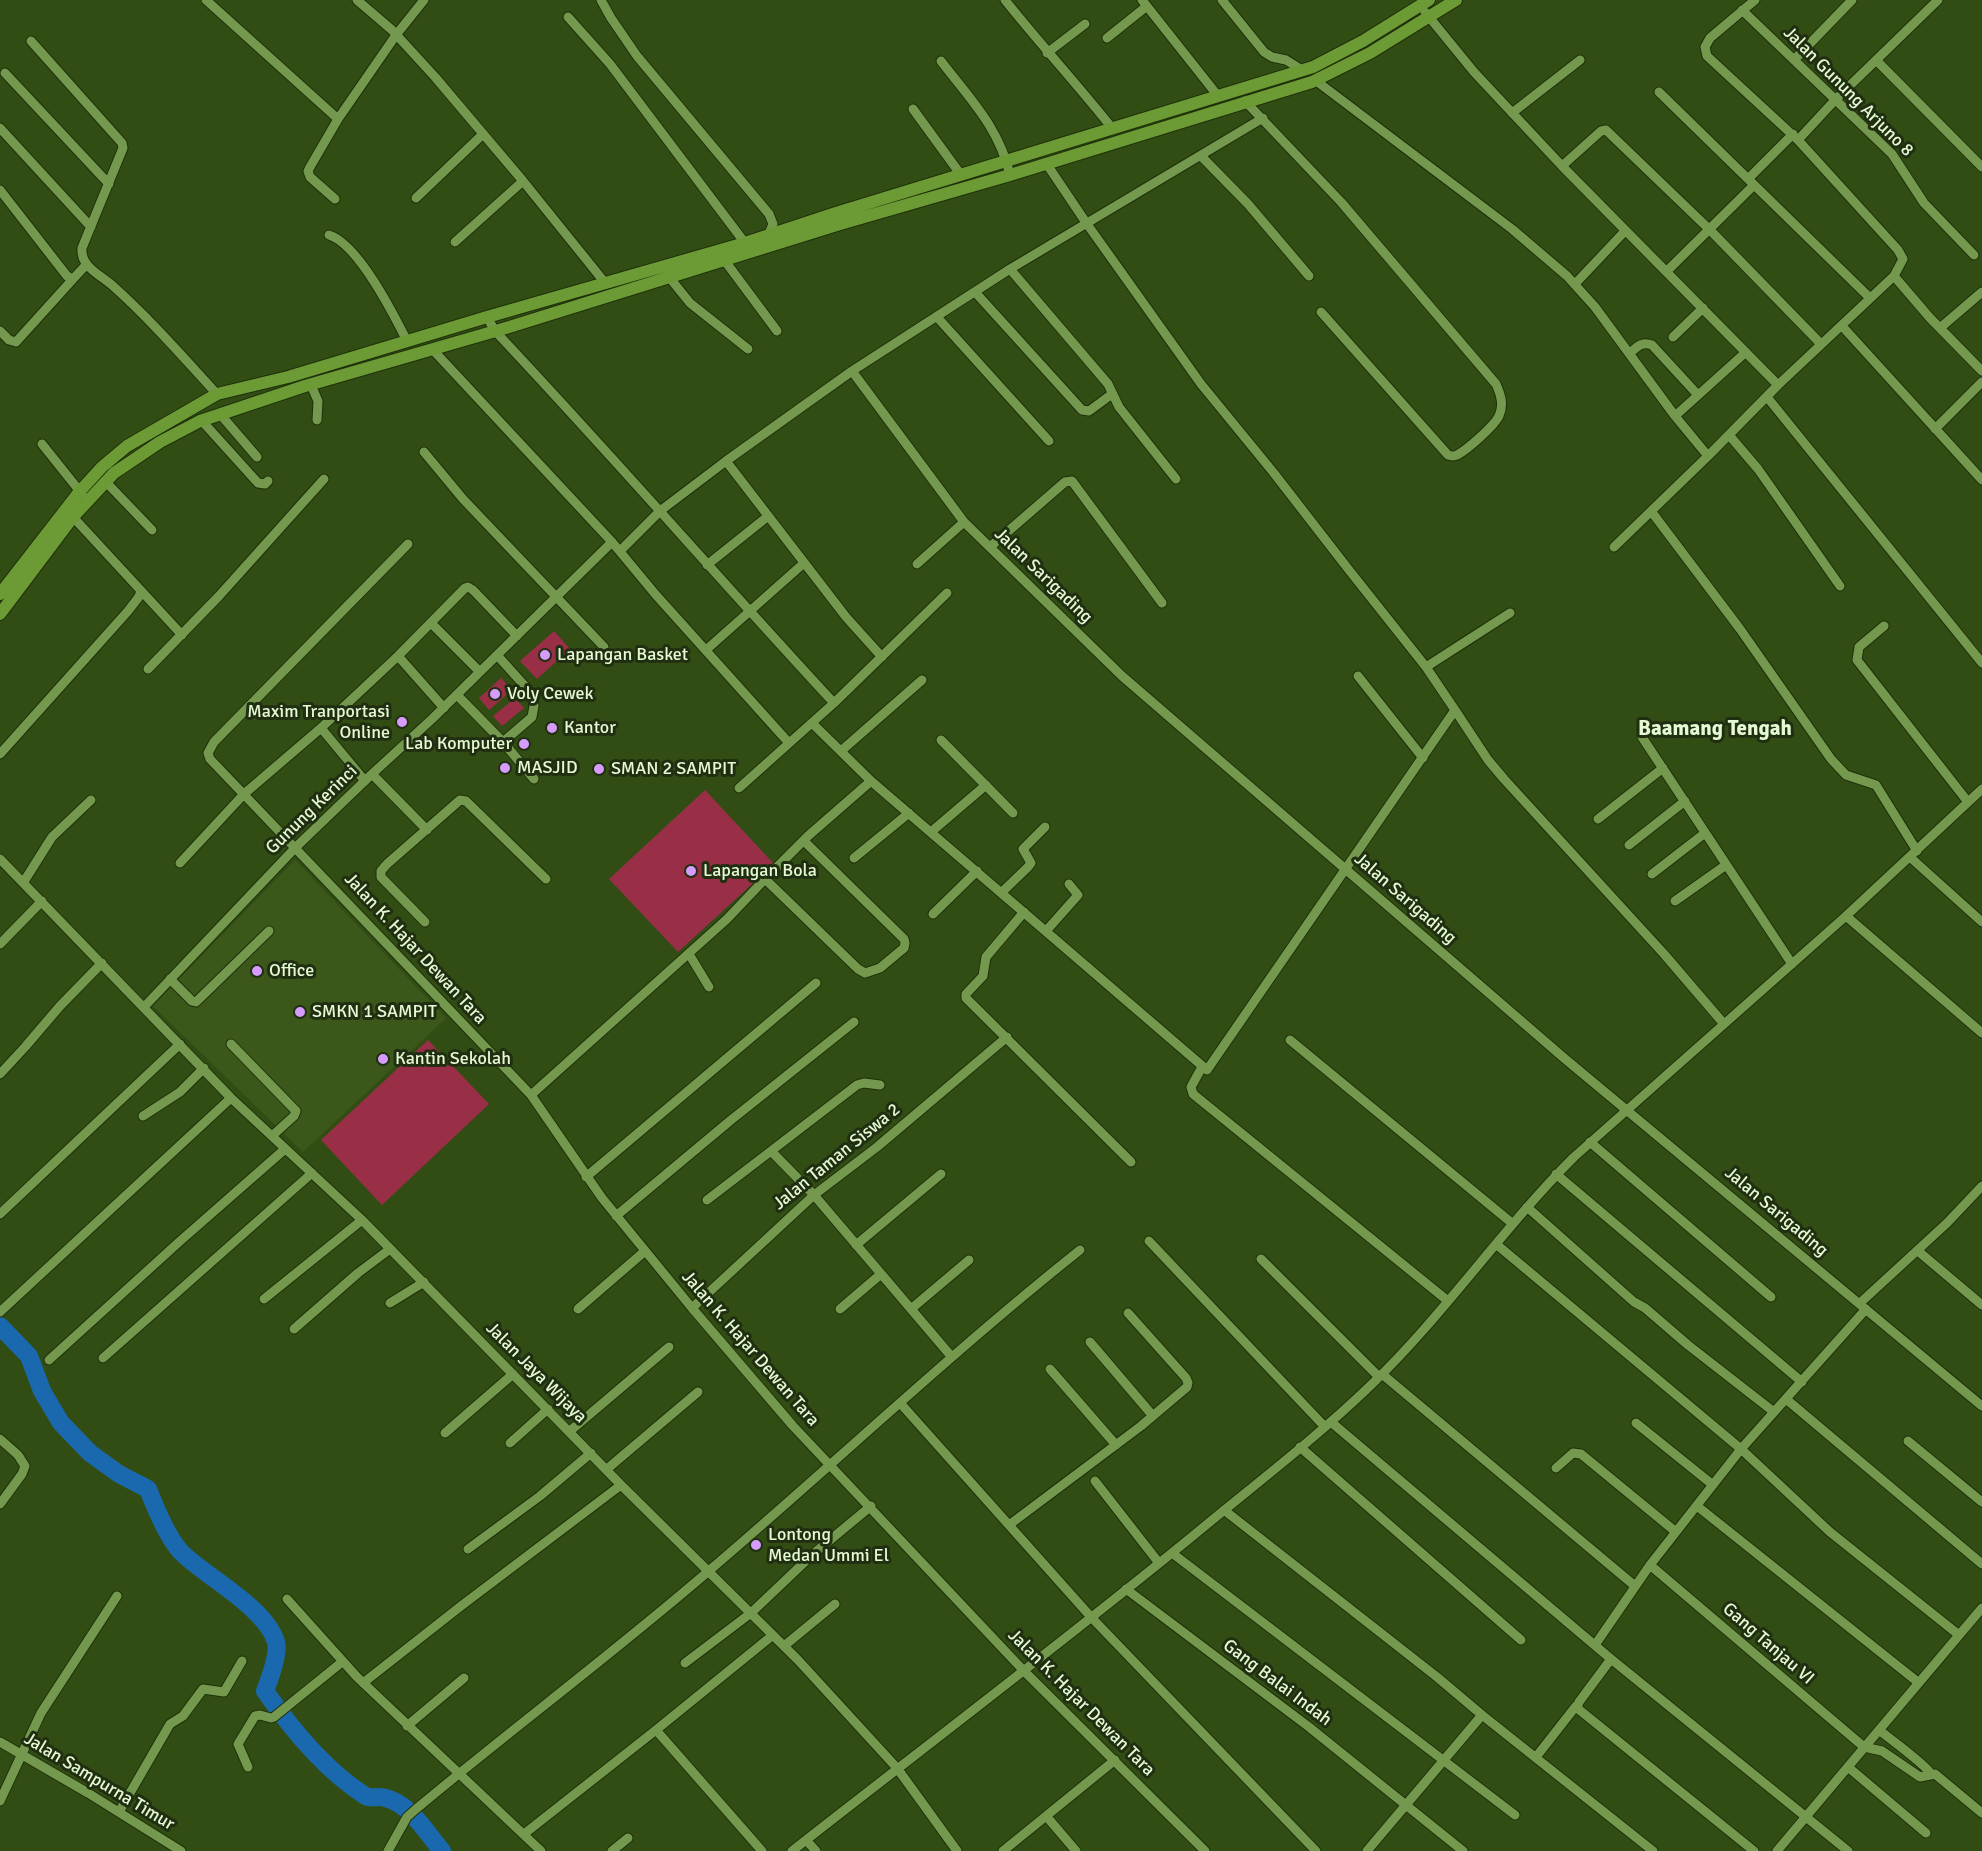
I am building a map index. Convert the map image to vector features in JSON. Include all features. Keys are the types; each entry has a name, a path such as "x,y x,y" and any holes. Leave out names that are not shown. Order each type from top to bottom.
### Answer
{"main road":[{"path":"0,614 73,517 102,467 127,446 217,394 288,378 487,317 606,284 669,278 1315,80 1370,53 1456,0"},
{"path":"0,594 84,496 105,482 130,460 179,431 202,421 311,385 495,332 836,213 1313,67 1363,41 1425,2"},
{"path":"1166,112 1169,125"}],"street":[{"path":"206,0 338,119"},
{"path":"357,0 396,35 483,134 606,284"},
{"path":"335,199 310,177 308,171 338,119 396,35 424,0"},
{"path":"601,0 637,56 770,214 773,224 768,236"},
{"path":"1005,0 1112,128"},
{"path":"1222,0 1264,52 1272,57 1286,60 1302,70"},
{"path":"1614,547 1778,385 1894,276 1901,265 1902,255 1796,137 1707,56 1705,47 1710,38 1755,0"},
{"path":"1794,60 1852,0"},
{"path":"1667,271 1710,230 1751,182 1796,137 1938,0"},
{"path":"1425,2 1428,17 1474,72 1625,231 1778,385"},
{"path":"1107,38 1144,3 1218,96"},
{"name":"Jalan Gunung Arjuno 8","path":"1742,9 1898,160 1924,203 1974,255"},
{"path":"568,17 610,64 745,243"},
{"path":"1047,53 1084,24"},
{"path":"31,41 121,140 123,148 82,248 82,257 86,265 140,312 217,394"},
{"path":"1512,113 1580,60"},
{"path":"1876,60 1982,167"},
{"path":"940,61 993,129 1007,160 1010,175"},
{"path":"5,73 109,184"},
{"path":"1315,80 1512,229 1575,284 1708,456"},
{"path":"1659,92 1870,298"},
{"path":"1245,101 1341,202 1496,384 1502,399 1499,416 1487,430 1457,455 1448,455 1322,312"},
{"path":"913,109 961,174"},
{"path":"620,551 660,511 852,371 1010,269 1263,118"},
{"path":"0,128 91,227"},
{"path":"1562,166 1601,131 1606,130 1710,230 1821,344"},
{"path":"416,198 483,134"},
{"path":"1201,156 1248,204 1309,276"},
{"path":"1047,163 1087,224 1201,384 1274,472 1348,570 1426,667 1488,760 1659,948 1724,1024"},
{"path":"455,242 523,181"},
{"path":"0,190 62,271 72,279"},
{"path":"1575,284 1625,231"},
{"path":"329,235 342,242 366,269 408,341"},
{"path":"725,261 777,331"},
{"path":"0,331 9,340 14,342 19,340 86,265"},
{"path":"1010,269 1108,384 1119,407 1176,479"},
{"path":"1894,276 1982,371"},
{"path":"669,278 690,303 748,348"},
{"path":"975,292 1082,410 1089,411 1112,394"},
{"path":"1940,328 1982,292"},
{"path":"1673,337 1703,308"},
{"path":"487,317 495,332 569,410 749,612 834,703"},
{"path":"937,317 1049,441"},
{"path":"1842,326 1982,480"},
{"path":"1630,353 1641,344 1652,345 1698,395"},
{"path":"432,350 612,542 656,595 789,743"},
{"path":"1675,416 1746,352"},
{"name":"Jalan Sarigading","path":"852,371 964,522 1128,682 1626,1110 1982,1406"},
{"path":"1935,429 1982,382"},
{"path":"311,385 318,401 317,420"},
{"path":"1767,397 1982,663"},
{"path":"220,414 257,457"},
{"path":"202,421 258,483 265,484 268,481"},
{"path":"1729,435 1758,469 1840,586"},
{"path":"42,444 84,496"},
{"path":"424,452 463,499 604,647"},
{"path":"726,461 846,617 882,657"},
{"path":"1974,471 1982,464"},
{"path":"148,669 182,635 324,479"},
{"path":"990,547 1065,482 1071,481 1162,603"},
{"path":"105,482 152,530"},
{"path":"1651,512 1738,626 1831,759 1846,775 1876,785 1914,854 1982,922"},
{"path":"73,517 182,635"},
{"path":"707,565 767,517"},
{"path":"917,564 964,522"},
{"name":"Gunung Kerinci","path":"144,1007 296,847 458,695 555,596 612,542"},
{"name":"Jalan K. Hajar Dewan Tara","path":"408,544 209,748 210,759 531,1095 586,1177 616,1216 794,1425 1024,1671 1205,1851"},
{"path":"706,650 804,563"},
{"path":"180,863 244,794 321,728 468,587 517,636"},
{"path":"0,754 128,611 141,592"},
{"path":"739,788 834,703 947,593"},
{"path":"1426,667 1510,614"},
{"path":"431,623 480,672"},
{"path":"1884,626 1859,647 1857,660 1968,802"},
{"path":"497,655 532,694 534,706 532,717 503,742"},
{"path":"398,656 444,708"},
{"path":"1358,676 1423,758"},
{"path":"841,751 922,680"},
{"path":"458,695 503,742 534,779"},
{"path":"812,723 872,781 1207,1070 1455,710"},
{"path":"321,728 368,777 427,830"},
{"path":"1642,737 1792,964"},
{"path":"941,740 1013,813"},
{"path":"1598,819 1663,768"},
{"path":"531,1095 728,919 804,841 872,781"},
{"path":"932,832 986,785"},
{"path":"792,1851 1024,1671 1328,1424 1380,1376 1448,1301 1556,1174 1846,916 1982,789"},
{"path":"23,883 52,837 91,800"},
{"path":"425,922 381,877 381,871 457,801 465,800 546,879"},
{"path":"1629,845 1685,801"},
{"path":"854,858 909,813"},
{"path":"1001,893 1029,867 1031,863 1023,849 1045,827"},
{"path":"1652,874 1705,833"},
{"path":"765,879 858,969 865,973 880,968 904,948 903,939 804,841"},
{"name":"Jalan Jaya Wijaya","path":"0,860 231,1098 362,1220 621,1485 784,1646 897,1768 957,1851"},
{"path":"1675,902 1726,865"},
{"path":"933,914 977,871"},
{"path":"1046,931 1078,895 1069,884"},
{"path":"0,944 42,901"},
{"path":"1024,912 986,957 983,976 966,994 969,1002 1007,1037 1131,1162"},
{"path":"1846,916 1982,1033"},
{"path":"170,980 192,1002 196,1002 269,931"},
{"path":"689,954 709,987"},
{"path":"0,1074 60,1006 102,963"},
{"path":"586,1177 816,983"},
{"path":"616,1216 854,1022"},
{"name":"Jalan Taman Siswa 2","path":"692,1308 740,1266 780,1225 814,1195 877,1147 1007,1037"},
{"path":"1290,1040 1513,1224"},
{"path":"0,1214 180,1044"},
{"path":"231,1044 296,1111 294,1116 272,1136"},
{"path":"1202,1067 1191,1087 1194,1094 1448,1301"},
{"path":"143,1116 180,1092 204,1068"},
{"path":"707,1200 857,1085 864,1083 880,1085"},
{"path":"0,1312 231,1098"},
{"path":"1590,1142 1771,1298"},
{"path":"49,1360 285,1149"},
{"path":"771,1151 814,1195 951,1356"},
{"path":"103,1359 312,1173"},
{"path":"856,1245 941,1174"},
{"path":"1556,1174 1802,1382"},
{"path":"1595,1645 1650,1565 1741,1449 1802,1382 1863,1306 1982,1186"},
{"path":"1527,1207 1634,1302 1645,1308 1688,1345 1774,1412"},
{"path":"264,1299 362,1220"},
{"path":"1149,1241 1328,1424 1611,1659 1848,1851"},
{"path":"1496,1244 1741,1449 1830,1532 1959,1635"},
{"path":"294,1329 358,1273 390,1249"},
{"path":"388,1851 407,1817 416,1809 709,1571 901,1404 951,1356 1080,1250"},
{"path":"578,1309 645,1251"},
{"path":"1918,1251 1982,1305"},
{"path":"1261,1259 1380,1376 1635,1586"},
{"path":"911,1309 969,1260"},
{"path":"840,1309 881,1274"},
{"path":"390,1304 424,1282"},
{"path":"1009,1524 1185,1391 1188,1383 1186,1378 1128,1313"},
{"path":"1090,1342 1153,1416"},
{"path":"570,1431 669,1347"},
{"path":"1050,1369 1116,1444"},
{"path":"445,1433 513,1374"},
{"path":"607,1469 698,1392"},
{"path":"1786,1399 1982,1564"},
{"path":"901,1404 1091,1617 1317,1851"},
{"path":"510,1443 548,1409"},
{"path":"1636,1423 1713,1485"},
{"path":"0,1439 18,1455 25,1466 22,1474 0,1504"},
{"path":"1908,1441 1982,1502"},
{"path":"1300,1447 1521,1640"},
{"path":"468,1550 540,1496 591,1453"},
{"path":"1556,1468 1573,1453 1581,1454 1676,1532"},
{"path":"1095,1480 1159,1563"},
{"path":"363,1683 460,1606 621,1485"},
{"path":"684,1663 751,1613 812,1555 871,1506"},
{"path":"1697,1506 1919,1683"},
{"path":"1224,1510 1437,1677 1653,1851"},
{"path":"1172,1553 1515,1815"},
{"name":"Gang Tanjau VI","path":"1650,1565 1864,1747 1882,1751 1920,1777 1931,1774"},
{"name":"Gang Balai Indah","path":"1126,1589 1309,1727 1463,1851"},
{"path":"0,1800 48,1701 117,1596"},
{"path":"287,1599 363,1683 541,1851"},
{"path":"784,1646 835,1604"},
{"path":"1777,1851 1982,1608"},
{"path":"524,1834 773,1635"},
{"path":"1536,1758 1611,1659"},
{"path":"118,1812 170,1724 182,1718 203,1689 224,1692 242,1661"},
{"path":"248,1767 238,1748 243,1735 257,1715 271,1718 277,1715 342,1662"},
{"path":"407,1726 464,1678"},
{"path":"1576,1706 1754,1851"},
{"path":"1367,1851 1482,1715"},
{"path":"656,1730 762,1851"},
{"path":"1879,1730 1982,1813"},
{"name":"Jalan Sampurna Timur","path":"0,1742 181,1851"},
{"path":"1003,1851 1115,1760"},
{"path":"1848,1767 1926,1833"},
{"path":"1047,1817 1076,1851"},
{"path":"612,1851 628,1838"},
{"path":"806,1840 816,1851"}],"shaded area":[{"name":"Lapangan Basket","path":"554,631 570,649 537,679 520,661"},
{"name":"Voly Cewek","path":"501,678 512,690 489,710 479,698"},
{"path":"515,698 524,708 502,726 493,716"},
{"name":"Lapangan Bola","path":"705,790 774,864 678,952 609,879"},
{"name":"SMKN 1 SAMPIT","path":"295,860 446,1018 303,1152 153,1006"},
{"path":"428,1040 489,1104 382,1205 321,1140"}],"waterway":[{"path":"0,1326 29,1356 42,1391 61,1423 90,1453 119,1474 148,1489 163,1523 183,1554 249,1606 270,1629 277,1647 274,1666 265,1691 286,1720 322,1761 349,1785 364,1795 386,1798 403,1807 417,1820 442,1851"}],"place":[{"name":"Lapangan Basket","path":"545,655"},
{"name":"Voly Cewek","path":"495,694"},
{"name":"Maxim Tranportasi Online","path":"402,722"},
{"name":"Kantor","path":"552,728"},
{"name":"Lab Komputer","path":"524,744"},
{"name":"MASJID","path":"505,768"},
{"name":"SMAN 2 SAMPIT","path":"599,769"},
{"name":"Lapangan Bola","path":"691,871"},
{"name":"Office","path":"257,971"},
{"name":"SMKN 1 SAMPIT","path":"300,1012"},
{"name":"Kantin Sekolah","path":"383,1059"},
{"name":"Lontong Medan Ummi El","path":"756,1545"}],"district":[{"name":"Baamang Tengah","path":"1715,729"}]}
